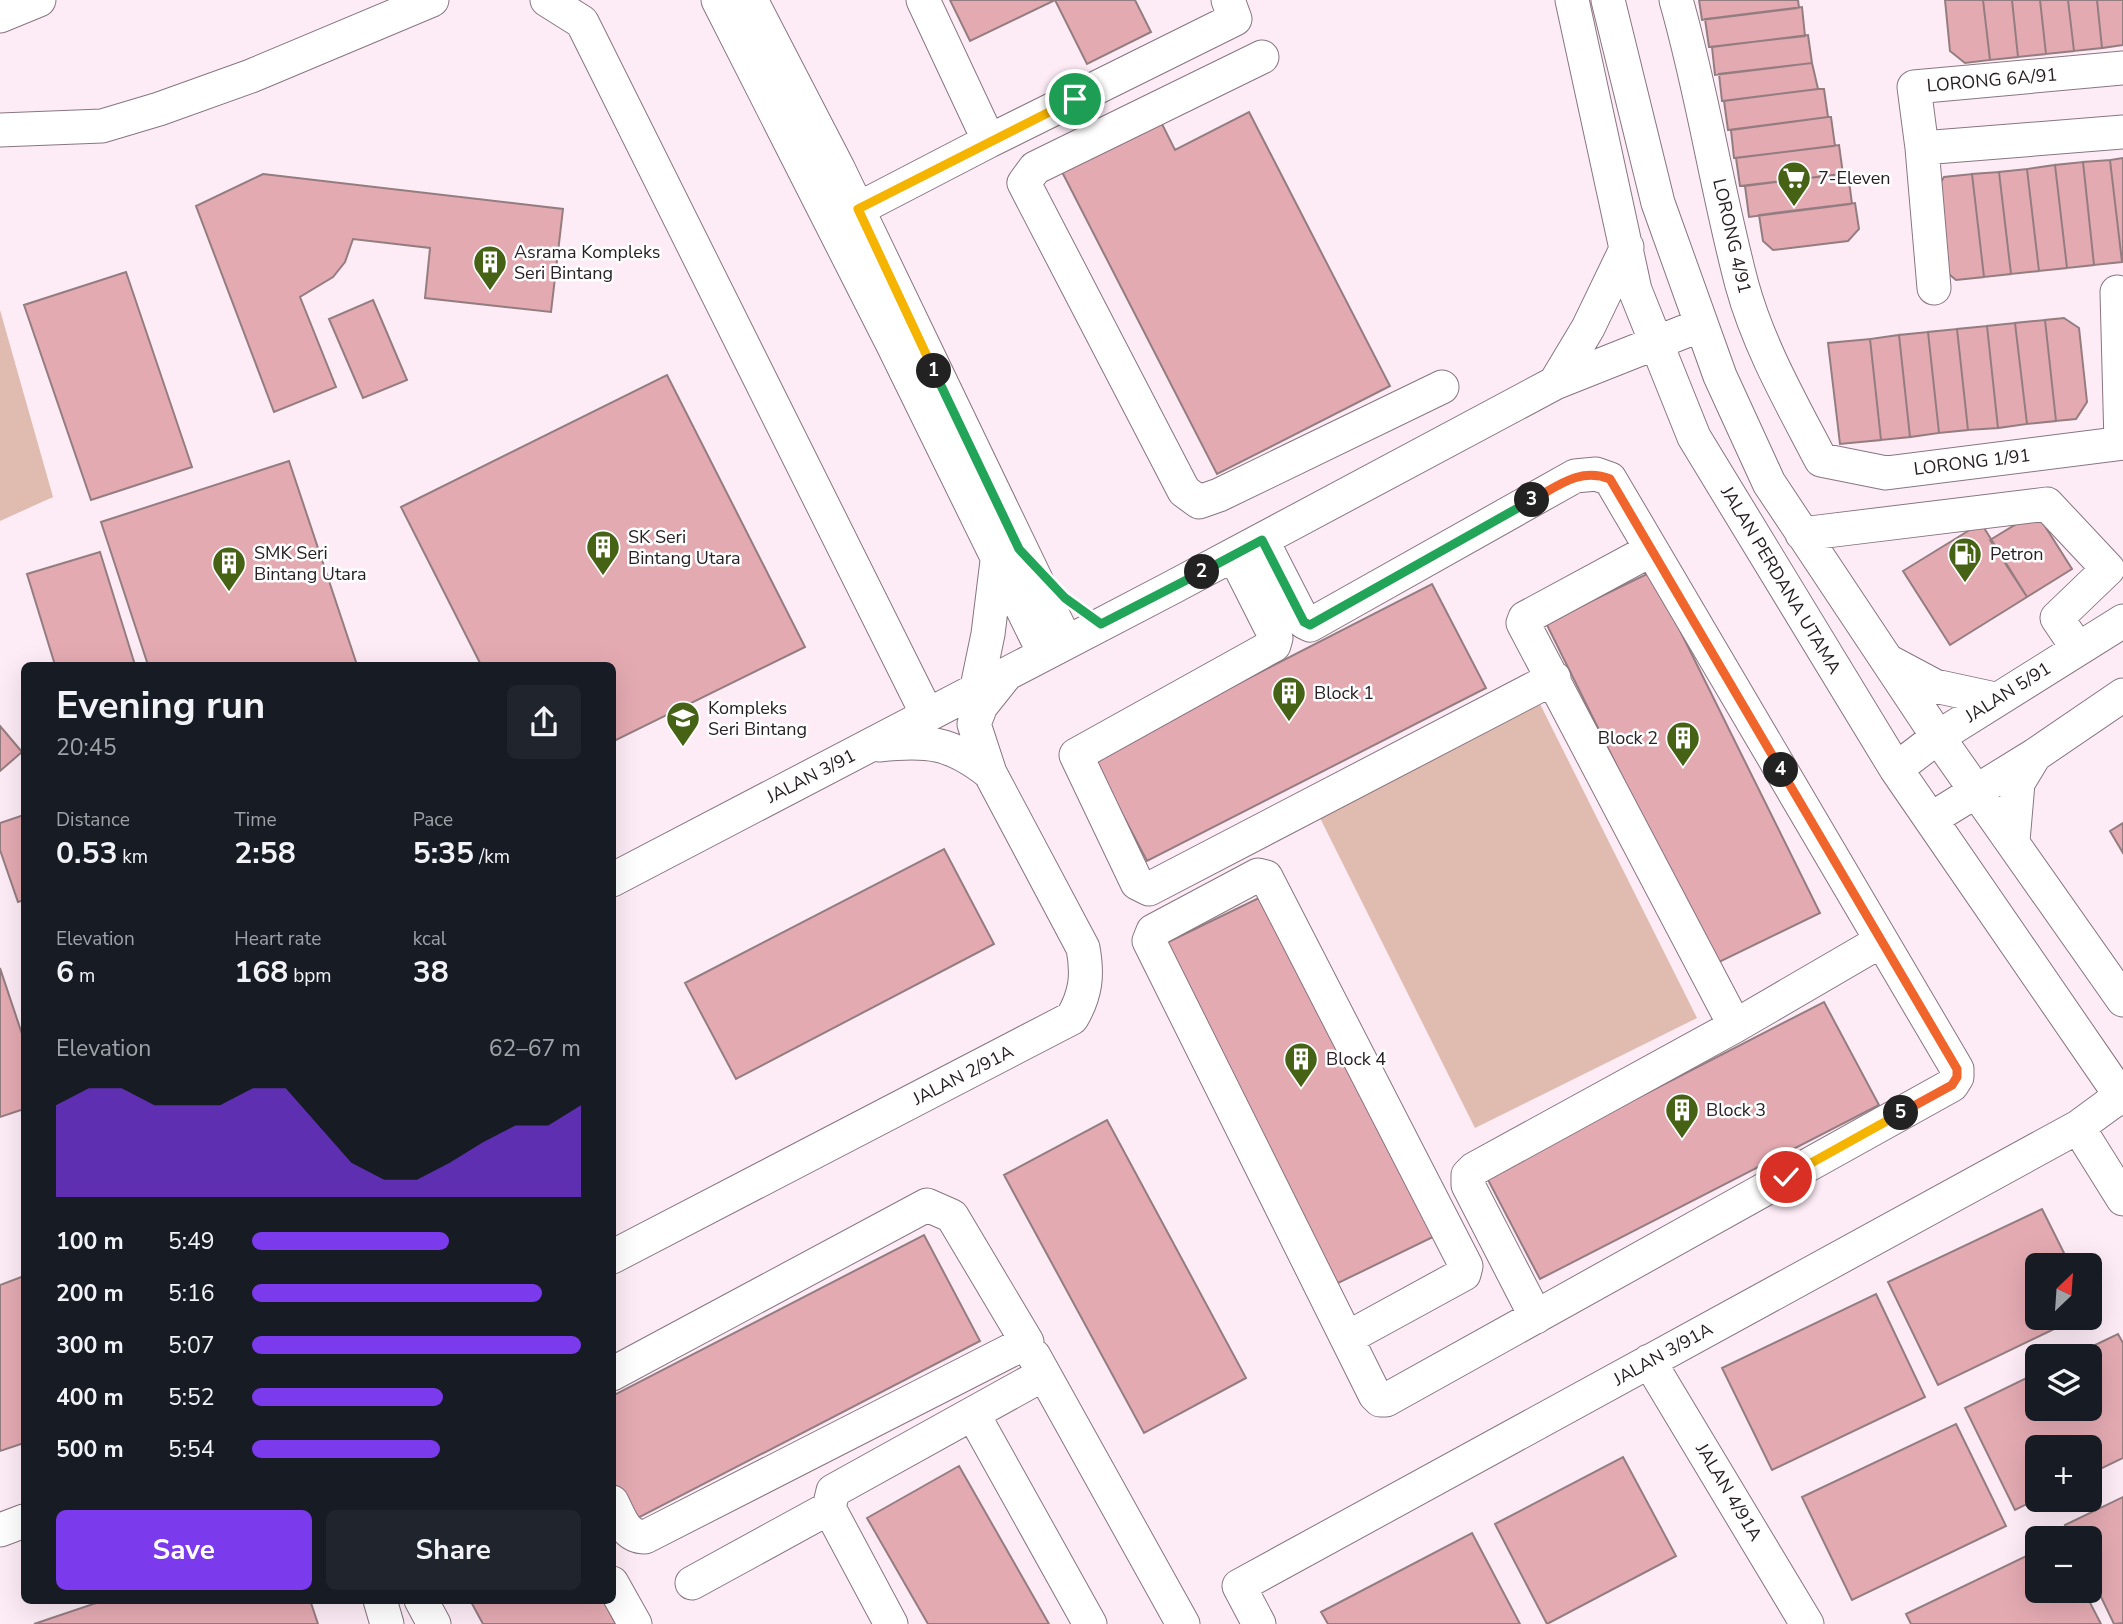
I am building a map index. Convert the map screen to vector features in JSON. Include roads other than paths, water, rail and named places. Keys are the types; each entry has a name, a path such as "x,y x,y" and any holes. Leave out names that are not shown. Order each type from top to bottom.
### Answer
{"street":[{"path":"0,16 39,0"},
{"path":"0,130 102,126 159,109 251,76 432,0"},
{"path":"547,0 582,22 927,714"},
{"path":"718,0 893,345 1008,555 1055,648"},
{"path":"751,0 858,209 1008,555 1101,624"},
{"path":"923,0 989,141"},
{"path":"858,209 1235,19 1228,0"},
{"name":"JALAN PERDANA UTAMA","path":"1572,0 1612,195 1635,290 1695,437 1896,769 2122,1097"},
{"path":"1608,0 1658,203 1701,325 1769,483 1938,737 2122,1000"},
{"name":"LORONG 4/91","path":"1676,0 1690,49 1743,288 1776,374 1821,460"},
{"path":"1262,57 1035,169 1024,183 1184,491 1199,502 1219,495 1442,387"},
{"name":"LORONG 6A/91","path":"1922,148 1914,87 2123,68"},
{"path":"1934,288 1922,148 2123,132"},
{"path":"1555,383 1588,328 1626,247"},
{"path":"2117,292 2122,443"},
{"name":"JALAN 3/91","path":"616,878 977,687 1248,548 1555,383 1701,325"},
{"name":"LORONG 1/91","path":"1821,460 1886,473 2122,443"},
{"path":"1248,548 1307,625 1575,476 1596,474 1610,479 1957,1069 1957,1077 1952,1085 1386,1400 1375,1395 1149,941 1153,931 1258,875 1266,877 1466,1266 1464,1274 1347,1338"},
{"path":"1802,534 2047,504 2108,569 2057,618 2078,649"},
{"path":"1248,548 1276,638 1274,645 1076,755 1137,883 1143,888 1149,889 1554,678"},
{"path":"1651,550 1525,618 1523,623 1735,1026"},
{"path":"977,687 1008,555"},
{"name":"JALAN 5/91","path":"1896,769 1995,699 2123,621"},
{"path":"1887,661 1935,686 1995,699"},
{"name":"JALAN 2/91A","path":"616,1255 1072,1018 1083,1000 1086,980 1083,948 990,773 974,724 981,706 1009,671"},
{"path":"1931,819 2035,755 2123,695"},
{"name":"JALAN 2/91A","path":"870,745 940,743 966,754 990,773"},
{"path":"2013,841 2018,783 2035,755"},
{"path":"1536,1317 1468,1185 1468,1175 1474,1168 1735,1026 1881,940"},
{"name":"JALAN 3/91A","path":"1259,1624 1239,1586 2077,1127 2122,1097"},
{"path":"2077,1127 2123,1199"},
{"path":"616,1372 927,1205 952,1216 1027,1342 1183,1624"},
{"path":"616,1510 627,1531 636,1537 645,1537 1027,1342"},
{"name":"JALAN 4/91A","path":"1649,1361 1807,1624"},
{"path":"891,1624 829,1508 833,1491 1045,1374"},
{"path":"973,1414 1090,1624"},
{"path":"692,1583 829,1508"},
{"path":"0,1530 21,1522"},
{"path":"616,1590 635,1624"},
{"path":"381,1604 387,1624"},
{"path":"423,1604 434,1624"}],"place":[{"name":"7-Eleven","path":"1794,208"},
{"name":"Asrama Kompleks Seri Bintang","path":"490,292"},
{"name":"SK Seri Bintang Utara","path":"603,577"},
{"name":"Petron","path":"1965,584"},
{"name":"SMK Seri Bintang Utara","path":"229,593"},
{"name":"Block 1","path":"1289,723"},
{"name":"Kompleks Seri Bintang","path":"683,748"},
{"name":"Block 2","path":"1683,768"},
{"name":"Block 4","path":"1301,1089"},
{"name":"Block 3","path":"1682,1140"}]}
